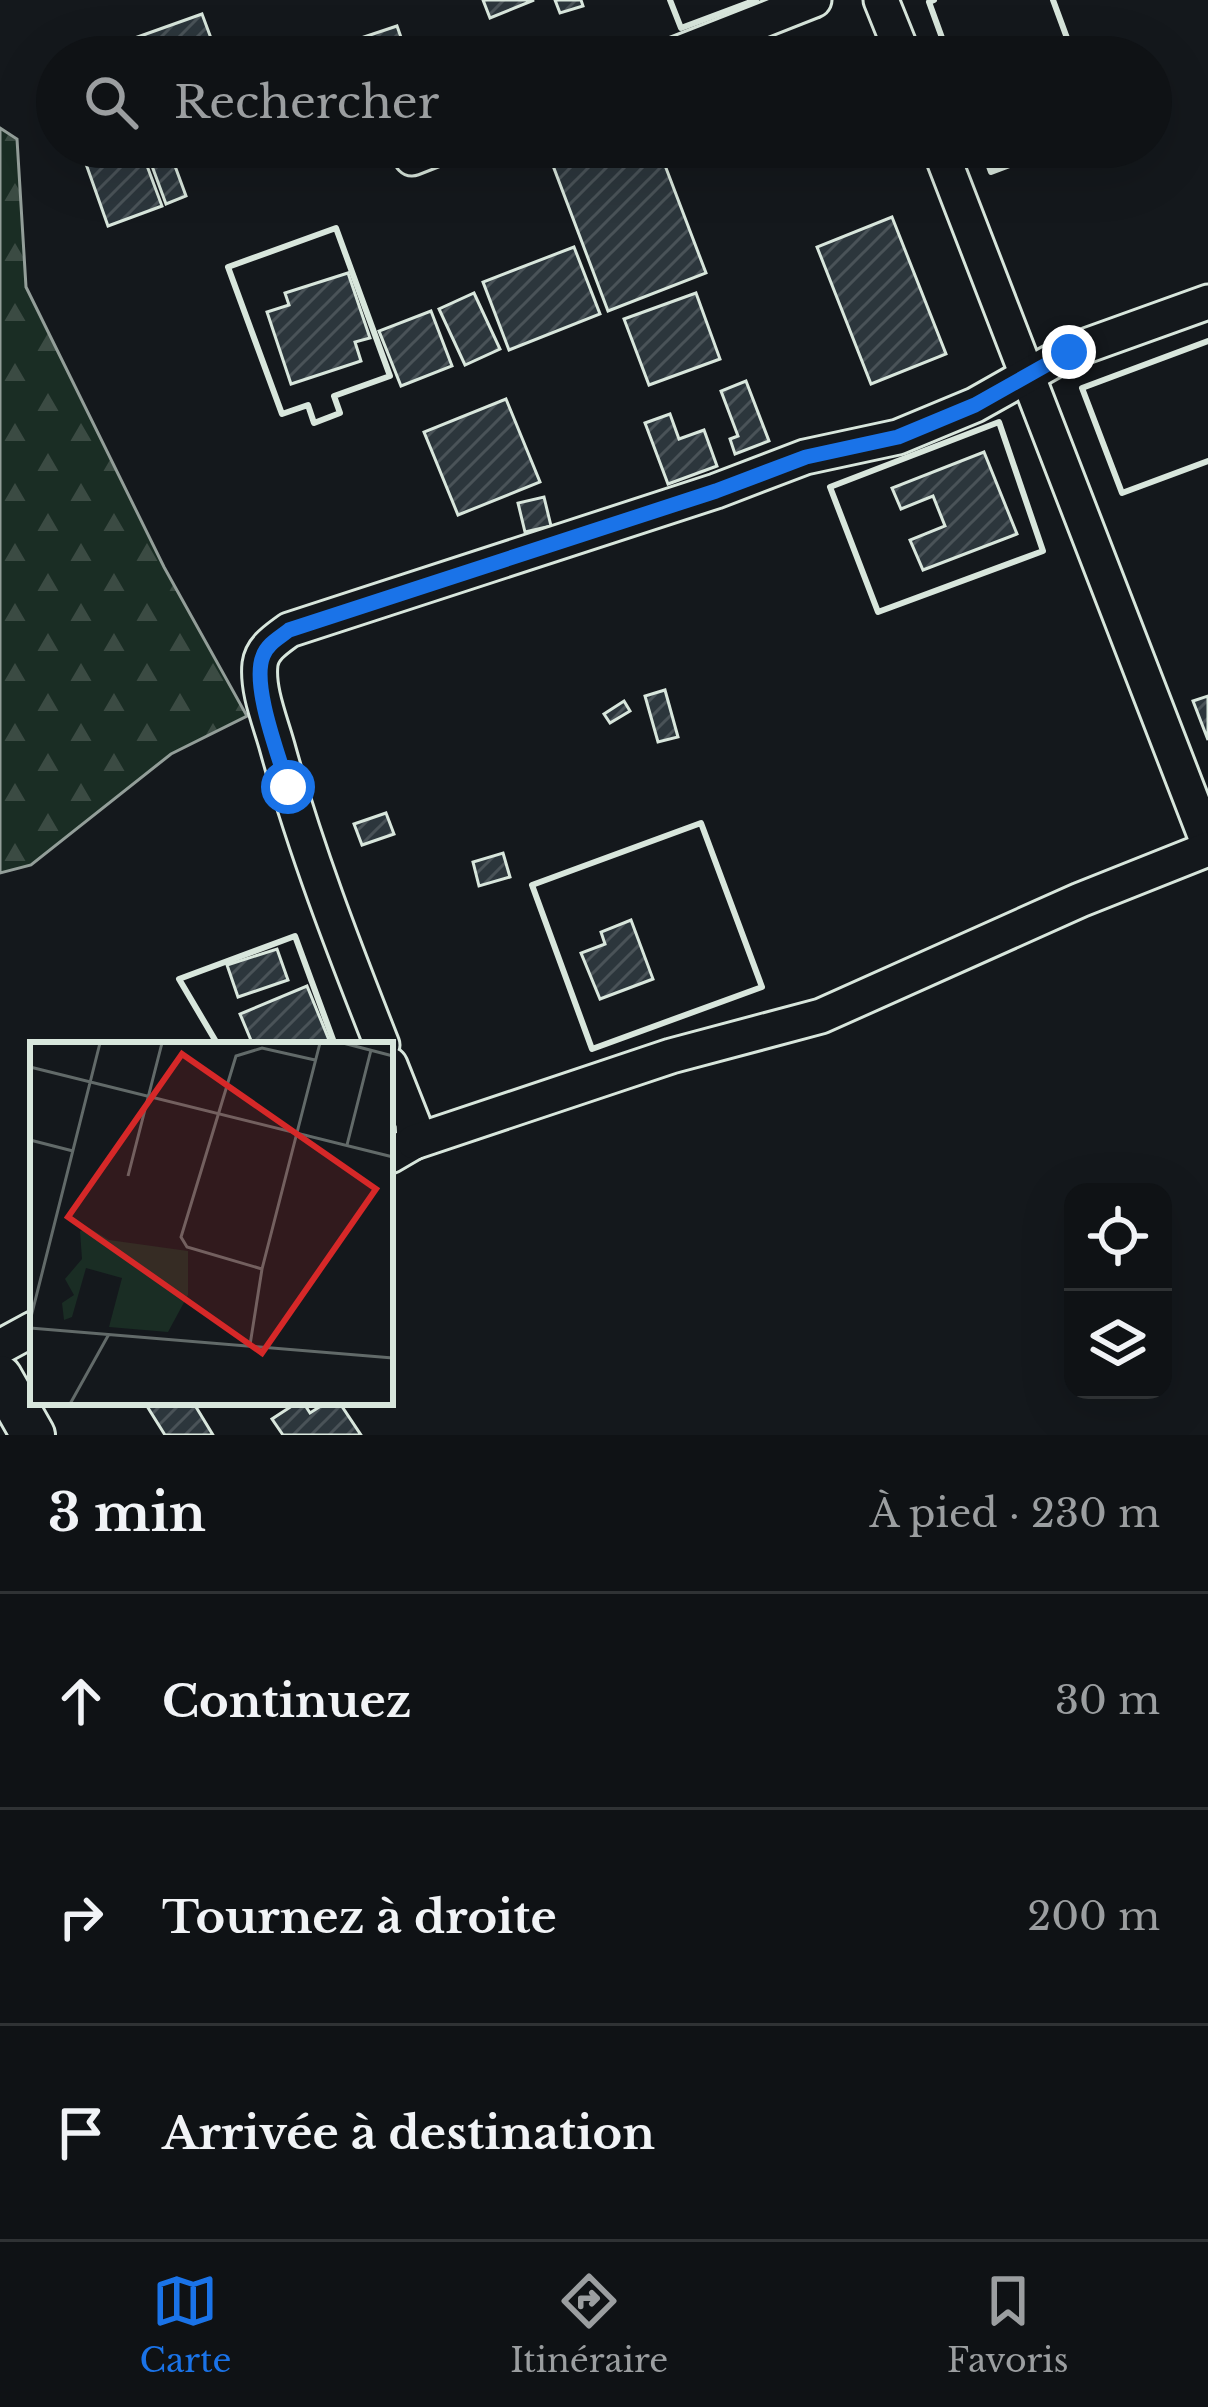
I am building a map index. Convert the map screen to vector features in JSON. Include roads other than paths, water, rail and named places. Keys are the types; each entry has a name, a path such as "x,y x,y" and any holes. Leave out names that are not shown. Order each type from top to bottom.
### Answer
{"main road":[{"path":"0,1377 33,1435"}],"street":[{"path":"722,36 814,0"},
{"path":"881,0 896,36"},
{"path":"402,1149 670,1056 820,1016 1208,846 947,168"},
{"path":"381,1042 324,900 288,787 263,696 260,662 268,646 289,630 716,491 806,457 898,437 975,405 1069,352 1208,302"},
{"path":"393,1073 413,1123 402,1149"},
{"path":"0,1347 30,1331"}]}
